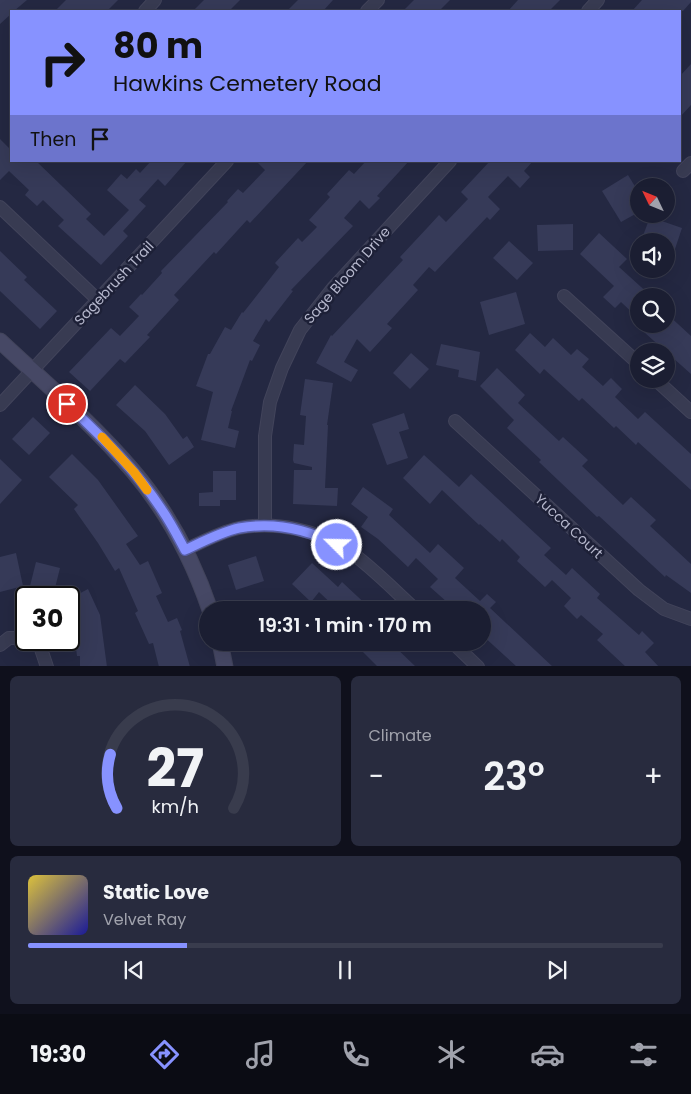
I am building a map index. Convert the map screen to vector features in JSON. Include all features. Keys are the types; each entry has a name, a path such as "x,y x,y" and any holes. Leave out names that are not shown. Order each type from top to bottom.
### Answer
{"street":[{"path":"146,10 155,0"},
{"path":"368,10 378,0"},
{"path":"589,10 598,0"},
{"name":"Sagebrush Trail","path":"0,405 226,162"},
{"name":"Sage Bloom Drive","path":"265,525 265,436 270,402 282,368 300,330 332,288 449,162"},
{"path":"0,207 98,300"},
{"path":"564,296 630,356"},
{"path":"0,341 106,440 134,472 162,510 185,550 207,601"},
{"path":"665,388 691,412"},
{"name":"Yucca Court","path":"455,421 639,590 664,609 691,619"},
{"path":"185,550 238,528 265,525 297,530 324,538 349,551 406,601"},
{"path":"0,645 9,638 15,638"},
{"path":"42,651 48,666"},
{"path":"222,651 225,666"},
{"path":"462,651 478,666"}],"building":[{"path":"0,0 27,0 15,10 10,10 10,15 0,24"},
{"path":"66,0 118,0 108,10 56,10"},
{"path":"204,0 240,0 230,10 194,10"},
{"path":"298,0 333,0 324,10 288,10"},
{"path":"414,0 450,0 440,10 404,10"},
{"path":"518,0 560,0 550,10 509,10"},
{"path":"642,0 691,0 683,11 633,10"},
{"path":"691,64 691,105 681,116 681,75"},
{"path":"0,139 10,149 10,162 37,162 91,214 86,219 104,236 129,210 107,190 121,174 127,179 136,169 140,173 150,162 186,162 165,186 158,179 139,200 146,206 123,231 128,236 101,265 58,226 64,220 43,200 37,206 25,195 29,190 9,171 0,180"},
{"path":"257,162 307,162 250,223 247,220 216,254 214,252 174,295 179,300 147,335 150,337 125,363 120,359 90,391 69,372 111,328 120,336 139,316 129,307 238,189 243,193 265,170"},
{"path":"365,162 408,162 377,196 380,198 369,209 360,200 344,218 353,226 291,290 293,291 269,322 266,319 253,341 260,345 252,361 250,360 231,411 228,428 239,431 235,448 201,440 213,392 196,386 208,354 210,354 225,327 231,330 242,312 279,267 275,263 298,238 302,242 317,227 309,220 330,197 327,194 349,170 354,174"},
{"path":"489,162 532,162 524,171 530,177 520,188 508,176 488,197 500,209 490,220 487,217 435,272 429,267 413,285 418,290 387,324 392,328 370,352 357,339 344,362 358,370 351,382 316,363 331,335 403,260 400,257 439,215 446,222 468,199 461,192"},
{"path":"628,175 630,178 630,217 621,222 602,191"},
{"path":"648,223 667,223 682,228 675,249 675,233 644,233"},
{"path":"573,224 573,250 538,251 537,225"},
{"path":"599,233 627,259 619,267 642,288 630,288 630,310 621,302 615,308 603,297 614,286 580,254"},
{"path":"509,241 533,263 517,280 493,258"},
{"path":"0,251 27,277 24,280 57,311 40,329 0,291"},
{"path":"516,292 525,324 489,335 480,302"},
{"path":"675,321 691,336 691,374 675,360 675,343 656,343 645,333 675,333"},
{"path":"530,333 545,347 553,338 571,355 577,349 589,359 582,367 603,386 611,378 622,389 615,397 638,419 645,412 691,454 691,490 638,442 636,445 616,426 614,428 582,398 579,401 544,369 540,374 515,350"},
{"path":"441,344 480,352 476,381 458,377 459,370 436,365"},
{"path":"411,353 429,369 410,389 393,373"},
{"path":"497,368 525,395 518,403 559,441 563,437 588,460 582,466 623,505 631,497 656,520 650,526 691,564 691,593 666,575 665,577 599,516 597,517 539,462 541,460 507,428 514,420 480,386"},
{"path":"305,379 333,383 327,425 325,488 338,488 337,506 293,504 294,470 312,470 312,467 294,463 293,460 294,444 304,445 306,416 300,415"},
{"path":"135,385 165,414 183,439 187,436 194,447 169,465 145,431 116,405"},
{"path":"404,413 409,429 399,432 408,458 387,465 372,424"},
{"path":"33,417 50,433 29,455 12,439"},
{"path":"72,454 98,480 138,536 126,544 140,565 148,561 162,593 156,596 168,622 177,618 182,630 180,631 190,666 159,666 153,643 149,644 135,613 138,611 119,568 115,571 74,509 78,505 49,477"},
{"path":"424,455 459,487 471,474 551,548 544,555 566,575 572,568 600,594 597,598 639,635 642,631 654,643 645,652 658,666 625,666 597,640 603,634 581,615 577,619 564,606 571,598 552,580 545,587 517,561 520,557 502,539 500,542 479,525 442,490 430,504 403,478"},
{"path":"0,459 22,480 0,504"},
{"path":"213,471 236,471 236,500 220,500 220,506 199,506 199,493 213,492"},
{"path":"363,487 393,509 389,515 430,553 438,544 464,568 455,578 480,601 446,601 430,587 438,579 416,558 408,567 378,539 361,527 368,517 351,504"},
{"path":"16,553 23,586 15,586 15,588 0,592 0,557"},
{"path":"256,556 264,581 236,590 228,565"},
{"path":"36,562 60,568 56,586 30,586"},
{"path":"312,563 338,587 342,582 362,601 328,601 319,592 310,601 292,584"},
{"path":"88,589 100,615 107,666 80,666 80,656 77,656 76,651 80,651 80,593"},
{"path":"487,594 496,602 491,607 491,601 480,601"},
{"path":"491,609 552,666 516,666 491,643"},
{"path":"362,651 399,651 415,666 377,666"}],"slow traffic":[{"path":"102,437 134,472 147,490"}],"route":[{"path":"67,404 106,440 134,472 162,510 185,550 238,528 265,525 297,530 324,538 337,545"}]}
